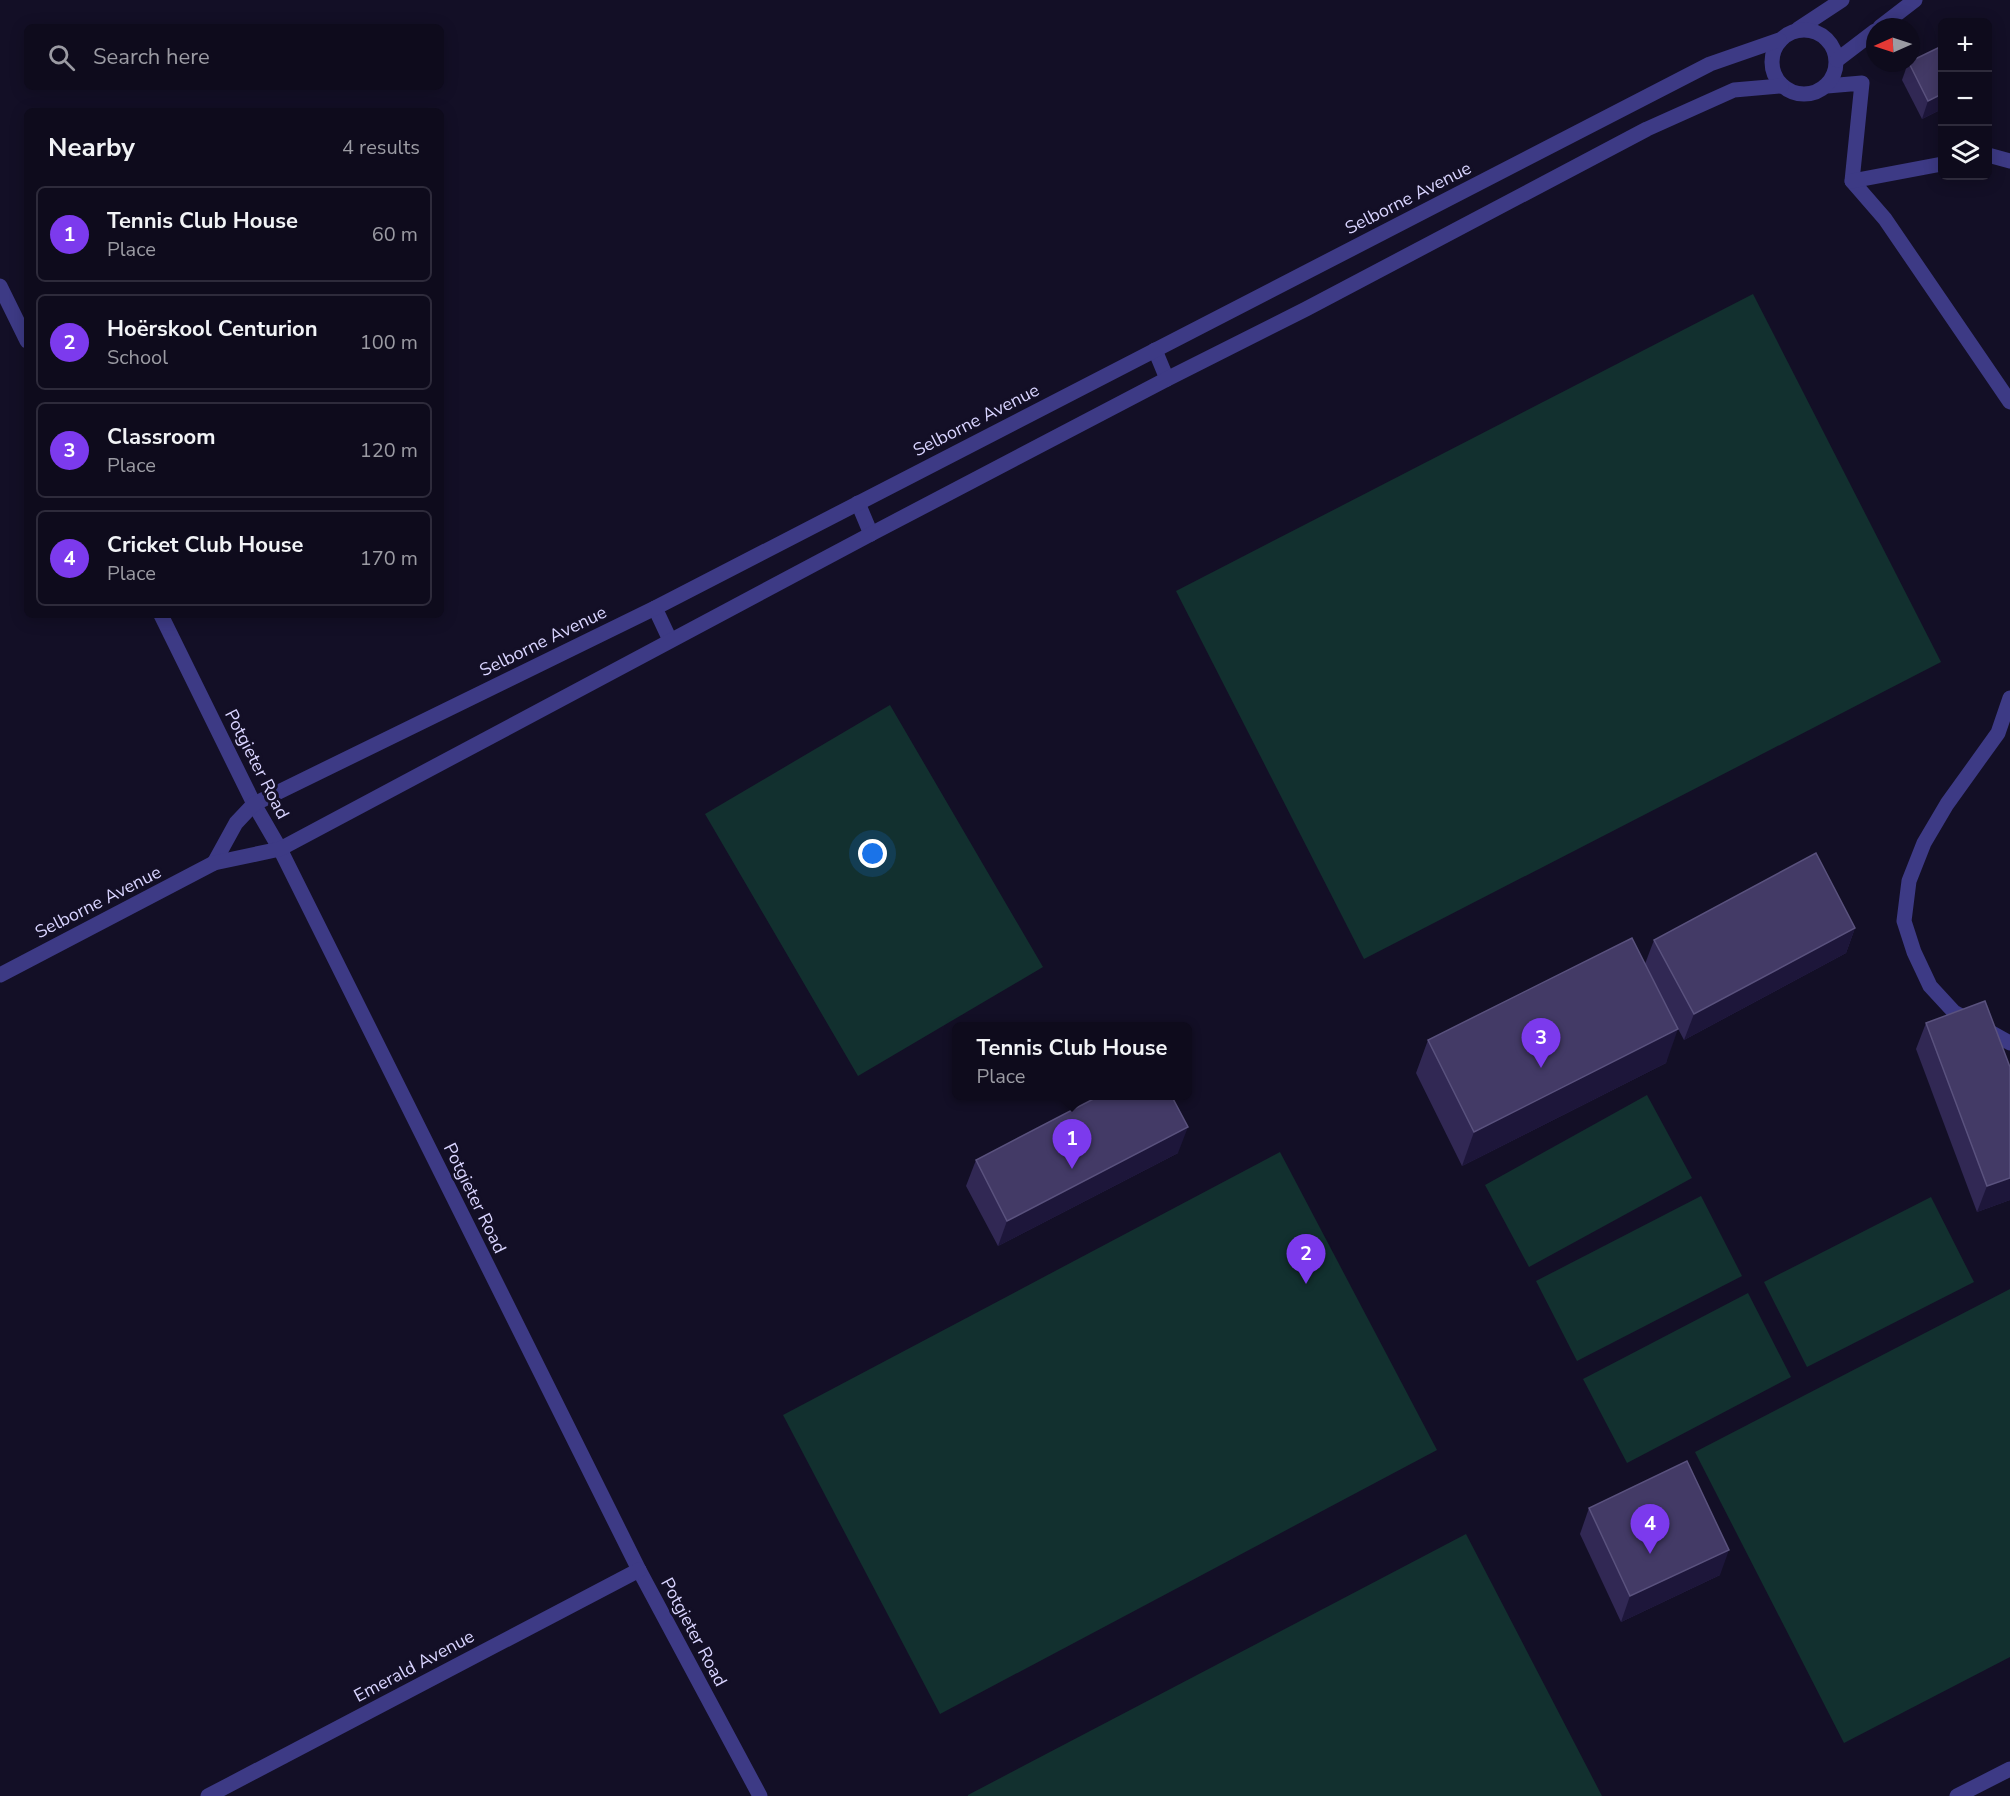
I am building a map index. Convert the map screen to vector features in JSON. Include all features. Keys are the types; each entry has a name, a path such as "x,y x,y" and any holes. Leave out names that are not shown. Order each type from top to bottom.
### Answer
{"street":[{"path":"1842,0 1779,40 1772,56 1773,68 1781,86 1796,94 1812,94 1827,86 1862,83 1852,181 1885,219 2010,402"},
{"path":"1892,18 1915,0"},
{"path":"1798,29 1816,31 1831,43 1837,60 1835,74 1827,86"},
{"path":"1837,60 1866,38"},
{"name":"Selborne Avenue","path":"214,863 236,823 254,804 655,608 1710,63 1779,40"},
{"name":"Selborne Avenue","path":"0,975 214,863 280,849 871,534 1647,129 1734,90 1781,86"},
{"path":"1992,156 2010,161"},
{"path":"1852,181 1938,165"},
{"path":"0,286 24,335"},
{"path":"1155,350 1167,379"},
{"path":"858,503 871,534"},
{"path":"655,608 670,640"},
{"name":"Potgieter Road","path":"162,618 639,1570 760,1796"},
{"path":"2010,698 1998,733 1947,804 1924,843 1909,881 1904,921 1914,952 1930,986 1954,1012 2010,1042"},
{"name":"Emerald Avenue","path":"208,1796 639,1570"},
{"path":"1957,1796 2010,1769"}],"green space":[{"path":"1753,294 1941,662 1364,959 1176,591"},
{"path":"890,705 1043,967 858,1076 705,814"},
{"path":"1647,1095 1692,1178 1529,1267 1485,1185"},
{"path":"1280,1152 1437,1450 940,1714 783,1415"},
{"path":"1701,1196 1742,1276 1577,1361 1536,1281"},
{"path":"1931,1197 1974,1282 1807,1367 1764,1282"},
{"path":"2010,1289 2010,1657 1844,1743 1695,1452"},
{"path":"1748,1293 1791,1377 1627,1463 1583,1379"},
{"path":"1466,1534 1602,1796 968,1796 968,1795"}],"building":[{"path":"1938,48 1938,96 1928,101 1914,72 1920,72 1920,57"},
{"path":"1816,853 1855,928 1694,1014 1654,940"},
{"path":"1632,938 1678,1029 1474,1132 1428,1040"},
{"path":"1985,1001 2010,1067 2010,1178 1987,1186 1926,1023"},
{"path":"1091,1100 1174,1100 1188,1127 1007,1221 976,1160"},
{"path":"1687,1461 1729,1550 1630,1596 1589,1508"}],"place":[{"name":"Classroom","path":"1541,1068"},
{"name":"Tennis Club House","path":"1072,1169"},
{"name":"Hoërskool Centurion","path":"1306,1284"},
{"name":"Cricket Club House","path":"1650,1554"}]}
